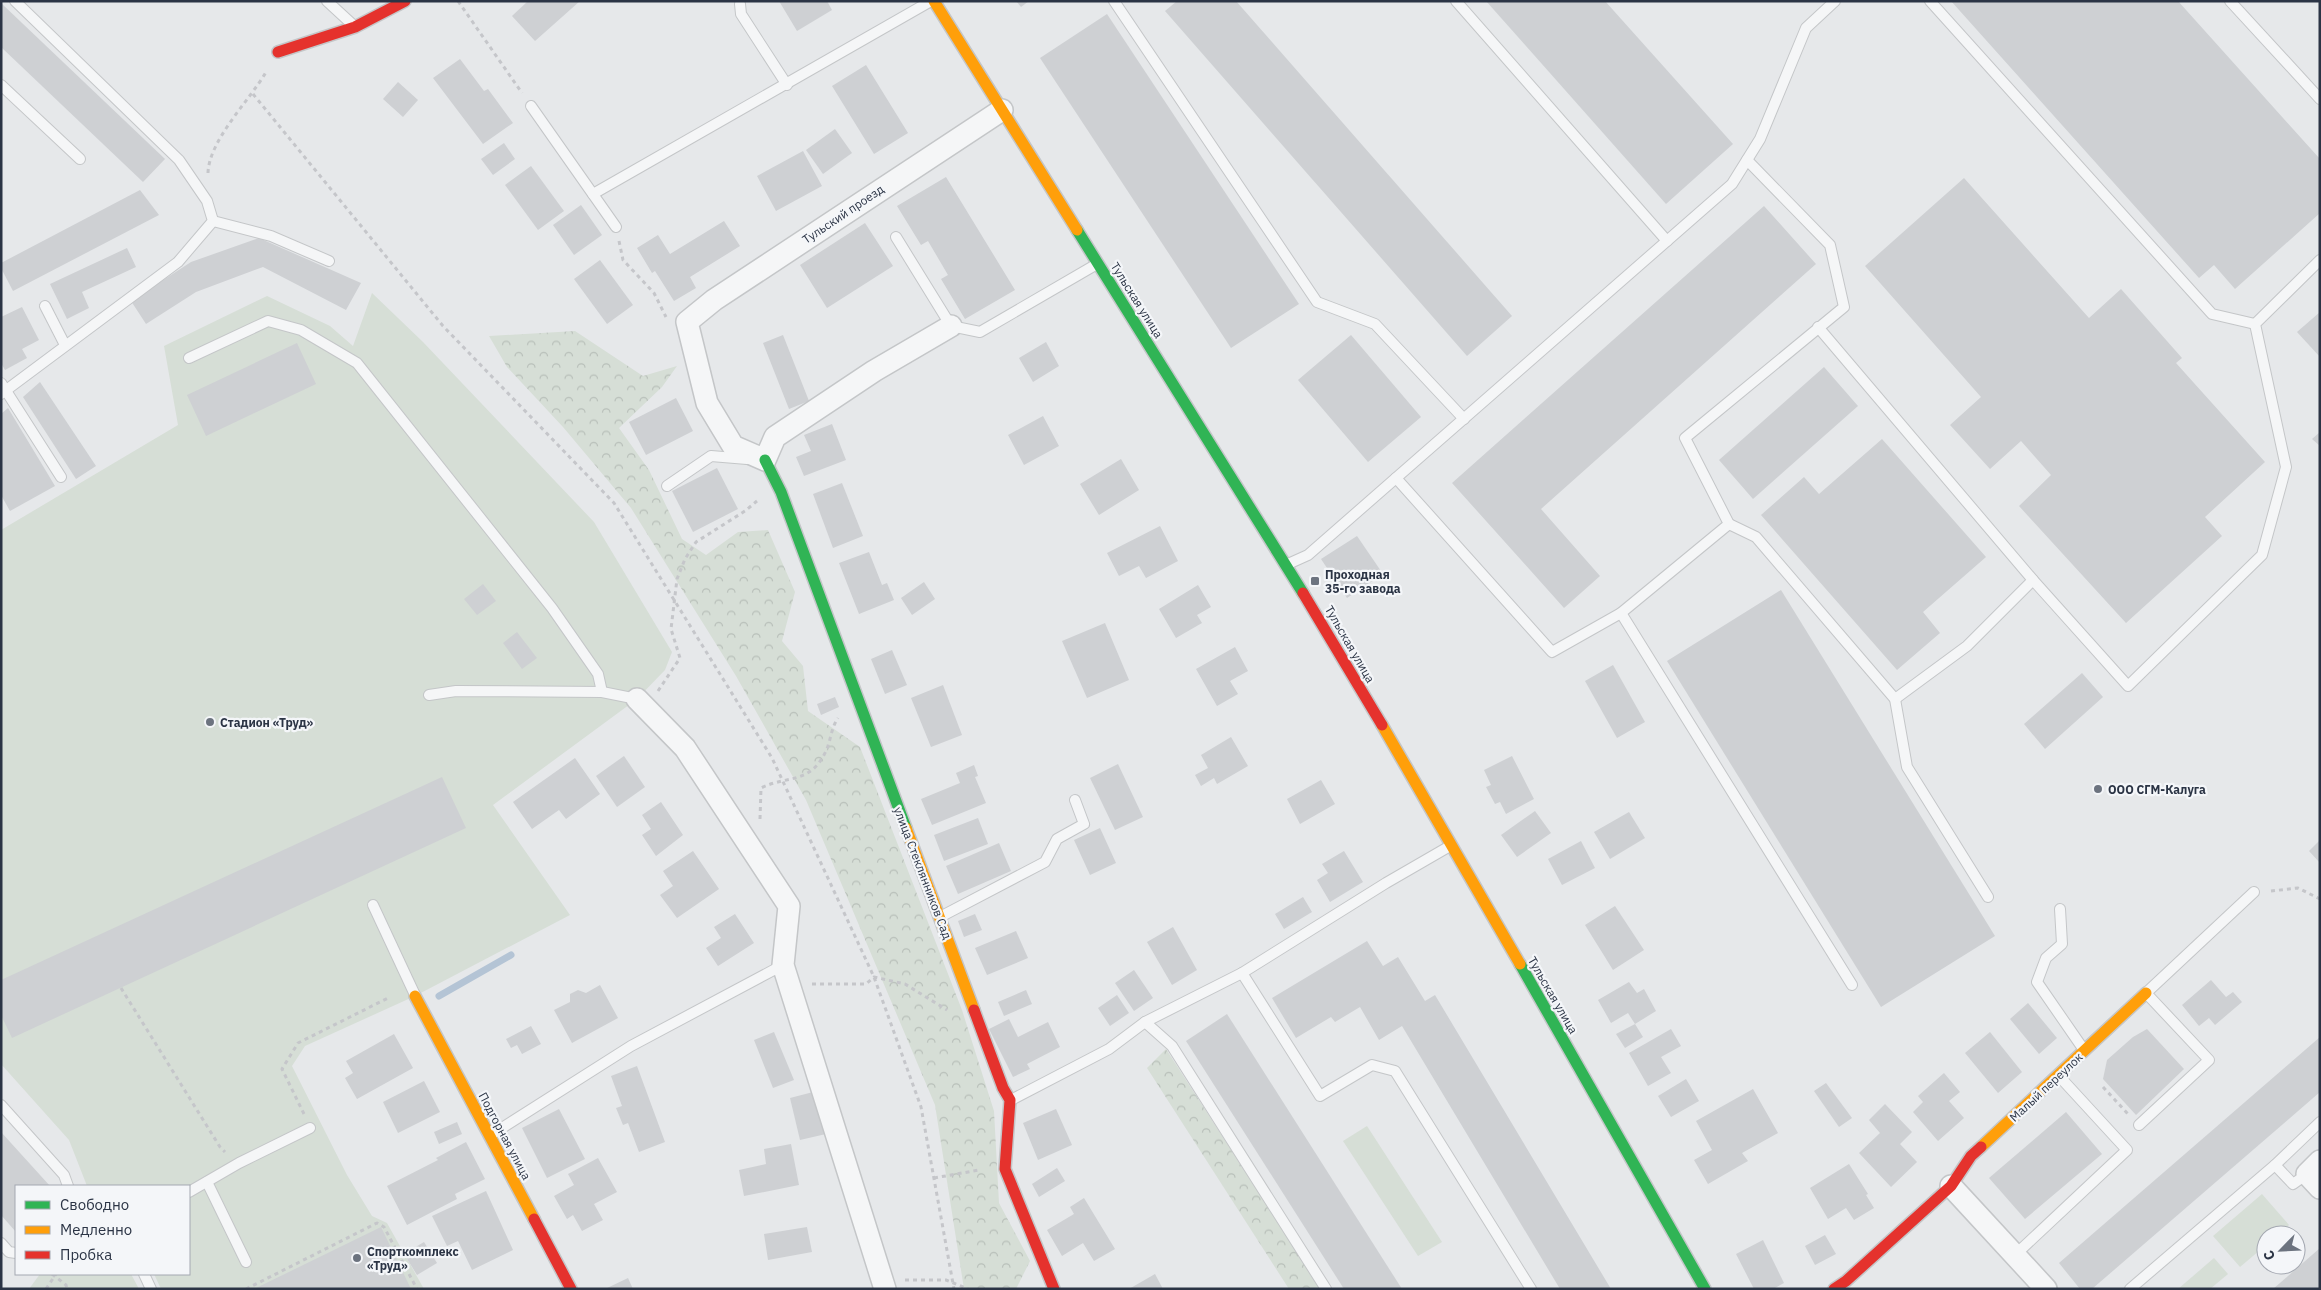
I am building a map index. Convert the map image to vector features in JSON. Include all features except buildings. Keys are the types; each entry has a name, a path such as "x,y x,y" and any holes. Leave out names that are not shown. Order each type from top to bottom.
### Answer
{"street":[{"path":"278,52 355,28 405,1"},
{"name":"Тульская улица","path":"932,1 1287,565 1452,846 1705,1289"},
{"name":"Тульский проезд","path":"687,322 714,300 1002,110"},
{"path":"687,322 707,403 733,446 765,460 775,437 874,371 951,326"},
{"name":"улица Стеклянников Сад","path":"765,460 781,492 1003,1088 1010,1100 1005,1169 1054,1289"},
{"path":"642,704 685,748 789,906 783,965 882,1281"},
{"name":"Подгорная улица","path":"413,991 571,1289"},
{"name":"Малый переулок","path":"1834,1289 1846,1281 1951,1186 1971,1156 2146,993"},
{"path":"1951,1186 2046,1289"}],"lane":[{"path":"15,1 178,160 207,201 213,221"},
{"path":"327,1 355,28"},
{"path":"593,194 932,1"},
{"path":"1114,1 1317,302 1375,324 1464,419"},
{"path":"1456,1 1667,241"},
{"path":"1287,565 1308,555 1732,184 1760,140 1806,28 1835,1"},
{"path":"1930,1 2212,314 2254,324"},
{"path":"2230,1 2320,99"},
{"path":"740,4 741,14 787,85"},
{"path":"1,85 80,159"},
{"path":"531,106 616,227"},
{"path":"1747,160 1830,245 1844,307 1684,438 1729,524 1756,537 1896,700 1906,767 1988,897"},
{"path":"213,221 271,236 329,261"},
{"path":"61,477 3,389 178,262 213,221"},
{"path":"896,237 951,326 980,332 1098,263"},
{"path":"2254,324 2320,260"},
{"path":"45,306 66,345"},
{"path":"189,358 268,321 301,330 357,363 552,608 598,674 602,692"},
{"path":"1818,327 2033,580 2128,686 2262,555 2286,467 2254,324"},
{"path":"667,486 711,456 765,460"},
{"path":"1396,478 1552,652 1621,614 1729,524"},
{"path":"1896,700 1967,646 2033,580"},
{"path":"1621,614 1852,985"},
{"path":"429,695 456,691 602,692 642,704"},
{"path":"940,917 1045,862 1057,839 1084,824 1075,800"},
{"path":"1010,1100 1109,1049 1145,1022 1242,973 1386,883 1452,846"},
{"path":"2139,1125 2209,1060 2146,993 2254,892"},
{"path":"373,906 413,991"},
{"path":"2060,909 2062,944 2046,958 2037,982 2084,1051"},
{"path":"490,1135 631,1046 783,965"},
{"path":"1242,973 1320,1096 1372,1065 1395,1071 1531,1289"},
{"path":"1145,1022 1172,1046 1326,1289"},
{"path":"2014,1255 2126,1150 2058,1075"},
{"path":"1,1106 64,1175 68,1185"},
{"path":"2130,1289 2275,1164 2320,1122"},
{"path":"190,1191 239,1163 310,1128"},
{"path":"2275,1164 2293,1184 2315,1174"},
{"path":"206,1182 246,1262"},
{"path":"1,1243 9,1252 15,1252"},
{"path":"144,1275 151,1289"}],"path":[{"path":"458,1 531,106"},
{"path":"207,201 208,162 241,107 253,94 278,52"},
{"path":"253,94 443,326 614,503 772,758 874,977 921,1107 954,1289"},
{"path":"616,227 623,260 654,293 668,320 687,322"},
{"path":"642,704 680,658 671,629 674,600 677,579 685,559 696,542 745,512 758,500 781,492"},
{"path":"759,823 761,788 774,782 783,783 802,776 819,764 827,749 834,723 856,693"},
{"path":"2254,892 2298,888 2320,899"},
{"path":"811,984 866,984 874,977"},
{"path":"874,977 905,984 954,1015"},
{"path":"121,988 220,1147 239,1163"},
{"path":"310,1128 282,1069 298,1042 413,991"},
{"path":"2103,1087 2139,1125"},
{"path":"934,1178 975,1170 1005,1169"},
{"path":"246,1289 377,1224 384,1227 417,1289"},
{"path":"46,1289 53,1275"},
{"path":"55,1275 70,1289"},
{"path":"882,1281 946,1280 968,1289"}],"green space":[{"path":"372,293 423,342 594,522 672,652 665,670 637,699 493,805 570,915 415,996 305,1046 292,1066 347,1175 372,1216 387,1223 424,1289 161,1289 154,1275 190,1275 190,1185 87,1185 69,1140 1,1064 1,530 178,425 164,346 267,296 330,326 353,346"},
{"path":"575,331 643,376 677,366 662,387 619,428 649,470 682,539 706,555 738,532 768,530 795,592 782,641 803,666 808,711 860,747 962,1010 994,1111 999,1203 1030,1261 1016,1289 964,1289 935,1105 806,800 736,676 631,508 563,427 507,367 489,336"},
{"path":"1166,1049 1321,1289 1289,1289 1147,1068"},
{"path":"1367,1126 1442,1242 1418,1256 1343,1141"},
{"path":"2262,1194 2289,1225 2256,1225 2256,1253 2240,1267 2213,1236"},
{"path":"2214,1258 2228,1274 2210,1289 2178,1289"},
{"path":"39,1275 132,1275 139,1289 29,1289"}],"waterway":[{"path":"439,996 511,955"}],"traffic: fast":[{"path":"1077,230 1303,593"},
{"path":"765,460 781,492 906,828"},
{"path":"1520,964 1705,1289"}],"traffic: slow":[{"path":"934,1 1077,230"},
{"path":"1382,725 1520,964"},
{"path":"906,828 974,1010"},
{"path":"1981,1147 2146,993"},
{"path":"415,996 534,1219"}],"traffic: jam":[{"path":"278,52 355,27 405,1"},
{"path":"1303,593 1382,725"},
{"path":"974,1010 1003,1088 1010,1100 1005,1169 1054,1289"},
{"path":"1834,1289 1846,1281 1951,1186 1971,1156 1981,1147"},
{"path":"534,1219 571,1289"}],"place":[{"name":"Проходная 35-го завода","path":"1315,581"},
{"name":"Стадион «Труд»","path":"210,722"},
{"name":"ООО СГМ-Калуга","path":"2098,789"},
{"name":"Спорткомплекс «Труд»","path":"357,1258"}]}
